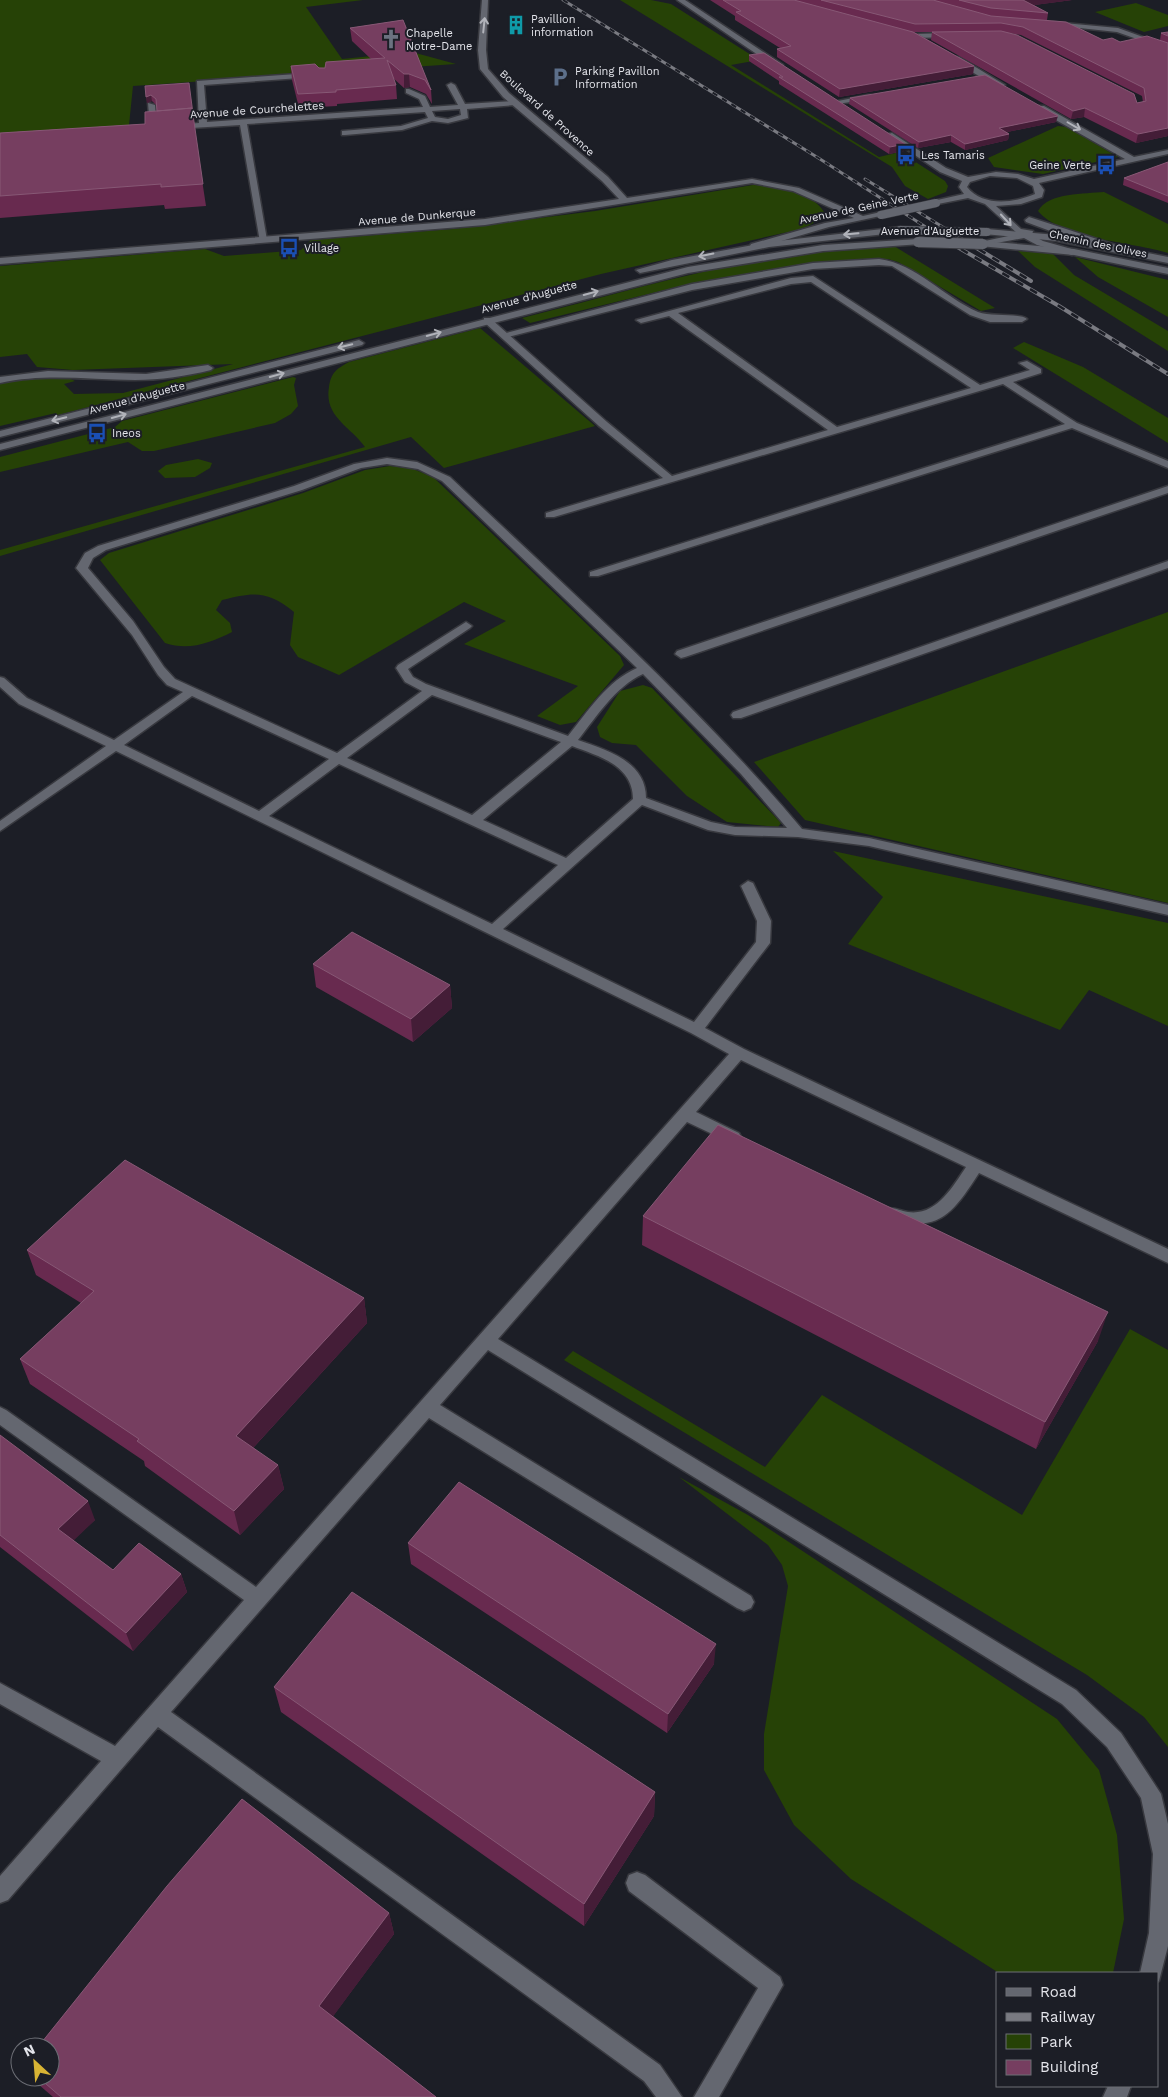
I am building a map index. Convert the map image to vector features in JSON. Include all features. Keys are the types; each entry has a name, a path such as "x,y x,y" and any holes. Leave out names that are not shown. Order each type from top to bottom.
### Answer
{"street":[{"name":"Boulevard de Provence","path":"485,0 482,50 484,70 515,103 605,179 625,201"},
{"path":"680,0 787,70"},
{"path":"1045,23 1118,30 1168,48"},
{"path":"894,31 914,36 959,36"},
{"path":"914,36 930,45"},
{"path":"946,54 1011,91"},
{"path":"203,124 200,83 319,74"},
{"path":"976,78 986,76"},
{"path":"345,133 402,128 432,119 448,121 461,119 466,114 451,85"},
{"path":"409,91 422,98 432,119"},
{"path":"837,102 874,96"},
{"path":"829,97 844,107"},
{"name":"Avenue de Courchelettes","path":"144,129 515,103"},
{"path":"152,105 154,128"},
{"path":"1037,106 1131,159"},
{"path":"242,122 263,240"},
{"path":"883,131 943,170 967,180"},
{"path":"1033,182 1040,190 1038,195 1023,202 1011,204 987,202 970,195 963,187 967,180 978,176 1002,174 1033,182 1168,152"},
{"name":"Avenue de Dunkerque","path":"0,261 485,222 752,181 785,186 863,218"},
{"name":"Avenue de Geine Verte","path":"754,246 828,225 881,216 970,195"},
{"name":"Chemin des Olives","path":"987,202 1010,225 1025,235 1052,247 1168,271"},
{"path":"1023,202 1019,208 1029,220"},
{"path":"828,225 835,211 830,203"},
{"name":"Chemin des Olives","path":"1006,243 1025,235 1034,228 1029,220"},
{"name":"Chemin des Olives","path":"1029,220 1064,233 1168,260"},
{"name":"Avenue d'Auguette","path":"632,272 754,246 808,238 900,230 1025,235"},
{"name":"Chemin des Olives","path":"1025,235 1057,238 1139,253"},
{"name":"Avenue d'Auguette","path":"0,447 483,314 727,262 823,248 918,242 1006,243 1074,252"},
{"path":"504,336 692,287 813,266 879,262 894,264 972,313 990,319 1022,319"},
{"path":"641,320 791,280 813,279 980,389"},
{"path":"670,312 836,431"},
{"path":"483,314 504,336 603,424 670,480"},
{"name":"Avenue d'Auguette","path":"0,434 374,339"},
{"path":"550,516 1038,372 1024,363"},
{"path":"0,380 24,373 46,372 153,377 208,368"},
{"path":"1005,382 1073,425 1168,465"},
{"path":"594,574 1073,425"},
{"path":"567,864 171,682 162,674 142,640 86,575 82,568 85,560 92,552 102,548 378,462 403,462 422,466 446,479 645,669 746,771 798,833"},
{"path":"681,654 1168,489"},
{"path":"737,715 1168,564"},
{"path":"466,626 402,668 403,674 408,680 608,755 622,763 641,788 640,800 492,931"},
{"path":"474,821 570,741 616,686 627,677 645,669"},
{"path":"0,681 23,701 696,1029 738,1052 1168,1256"},
{"path":"259,817 431,690"},
{"path":"0,827 192,691"},
{"path":"640,800 708,826 735,831 798,833 869,842 1168,910"},
{"path":"696,1029 763,943 767,932 764,920 748,886"},
{"path":"0,1892 738,1052"},
{"path":"685,1114 747,1143"},
{"path":"879,1207 897,1215 910,1217 926,1218 939,1213 948,1204 976,1165"},
{"path":"485,1340 1061,1692 1076,1703 1114,1740 1151,1794 1164,1854 1160,1933 1150,1972"},
{"path":"427,1407 744,1602"},
{"path":"0,1415 258,1599"},
{"path":"0,1693 117,1759"},
{"path":"157,1714 652,2073 670,2097"},
{"path":"637,1882 772,1985 706,2097"}],"green space":[{"path":"0,0 363,0 306,7 342,59 412,52 456,64 133,86 129,125 0,134"},
{"path":"620,0 651,0 671,4 759,60 731,65 879,157 900,152 945,181 948,186 946,192 928,199 905,186 892,167"},
{"path":"1136,3 1168,15 1168,26 1144,32 1095,12"},
{"path":"1058,126 1067,127 1118,157 1043,174 994,167 988,158"},
{"path":"753,185 782,188 802,194 811,199 824,212 812,224 797,230 601,274 58,415 56,413 0,426 0,383 47,375 75,381 64,384 74,394 123,393 233,364 73,370 37,367 27,354 0,357 0,266 205,249 224,256 301,250 311,240 453,229 595,211"},
{"path":"1104,192 1168,224 1168,253 1080,234 1063,228 1038,211 1050,200 1059,197"},
{"path":"894,246 995,308 981,311 898,262 888,259 811,263 677,287 530,323 522,318 660,282 753,261 847,248"},
{"path":"1017,250 1052,253 1074,275 1168,331 1168,351 1035,267"},
{"path":"1075,257 1168,280 1168,317 1098,277"},
{"path":"480,328 595,426 444,468 411,437 0,556 0,550 365,447 339,420 330,406 328,397 329,387 335,372 349,362"},
{"path":"1024,342 1083,367 1168,418 1168,443 1013,348"},
{"path":"293,377 296,378 294,385 298,406 291,414 275,423 154,451 142,451 128,442 0,472 0,457 115,427 122,421"},
{"path":"198,459 212,463 210,468 195,477 165,478 158,471 166,465"},
{"path":"390,466 413,469 433,477 620,656 624,665 576,722 560,725 537,716 578,686 464,644 506,621 464,602 339,675 298,657 290,645 294,612 268,596 252,594 222,600 216,610 230,623 232,632 199,645 182,646 165,643 100,560 109,553 303,493 365,470"},
{"path":"1168,612 1168,903 805,820 754,762"},
{"path":"643,685 652,688 781,823 778,827 727,822 687,796 636,745 612,743 600,737 597,727 620,691"},
{"path":"833,851 1168,923 1168,1026 1089,990 1060,1030 848,944 883,897"},
{"path":"1130,1329 1168,1350 1168,1747 1144,1717 1087,1675 564,1360 573,1351 765,1467 822,1395 1022,1515"},
{"path":"679,1477 748,1515 1057,1719 1099,1770 1117,1835 1124,1919 1113,1972 997,1972 851,1879 794,1825 764,1770 764,1734 788,1586 782,1565 768,1545"}],"building":[{"path":"723,0 794,0 913,32 974,66 840,89 777,49 791,46 736,12 741,11"},
{"path":"821,0 933,0 991,16 1066,22 1103,40 1112,38 1120,42 1147,36 1168,43 1168,128 1138,134 1085,108 1073,111 932,32 1001,31 1017,35 1134,94 1137,103 1146,101 1144,88 1023,27 1001,23 915,24"},
{"path":"959,0 1023,0 1048,13 991,8"},
{"path":"403,20 431,90 425,80 404,74 387,60 396,85 298,94 291,66 315,64 319,68 325,68 326,62 385,58 350,28"},
{"path":"764,53 905,144 890,147 779,77 783,77 749,55"},
{"path":"985,75 1058,116 999,128 1009,134 965,144 951,135 919,142 850,98"},
{"path":"189,83 193,114 192,108 157,111 156,99 151,95 146,97 145,86"},
{"path":"192,108 203,184 161,187 161,184 0,196 0,133 145,124 145,112"},
{"path":"1168,162 1168,196 1124,178"},
{"path":"352,932 450,985 411,1019 313,964"},
{"path":"718,1125 1108,1312 1045,1422 643,1216"},
{"path":"125,1160 364,1298 236,1436 278,1465 234,1511 137,1441 139,1439 20,1359 94,1291 27,1250"},
{"path":"0,1435 88,1501 58,1529 113,1570 139,1543 181,1574 126,1633 0,1535"},
{"path":"459,1482 716,1644 668,1714 408,1543"},
{"path":"352,1592 655,1792 584,1904 274,1687"},
{"path":"242,1799 389,1913 319,2006 436,2097 61,2097 50,2087 60,2087 60,2037 46,2037 167,1886"}],"railway":[{"path":"563,0 820,159 949,242"},
{"path":"865,179 967,242"},
{"path":"947,241 1059,306 1168,374"},
{"path":"965,241 1031,281"}],"place":[{"name":"Pavillion information","path":"516,25"},
{"name":"Chapelle Notre-Dame","path":"391,39"},
{"name":"Parking Pavillon Information","path":"560,77"},
{"name":"Les Tamaris","path":"906,155"},
{"name":"Geine Verte","path":"1106,165"},
{"name":"Village","path":"289,248"},
{"name":"Ineos","path":"97,433"}]}
